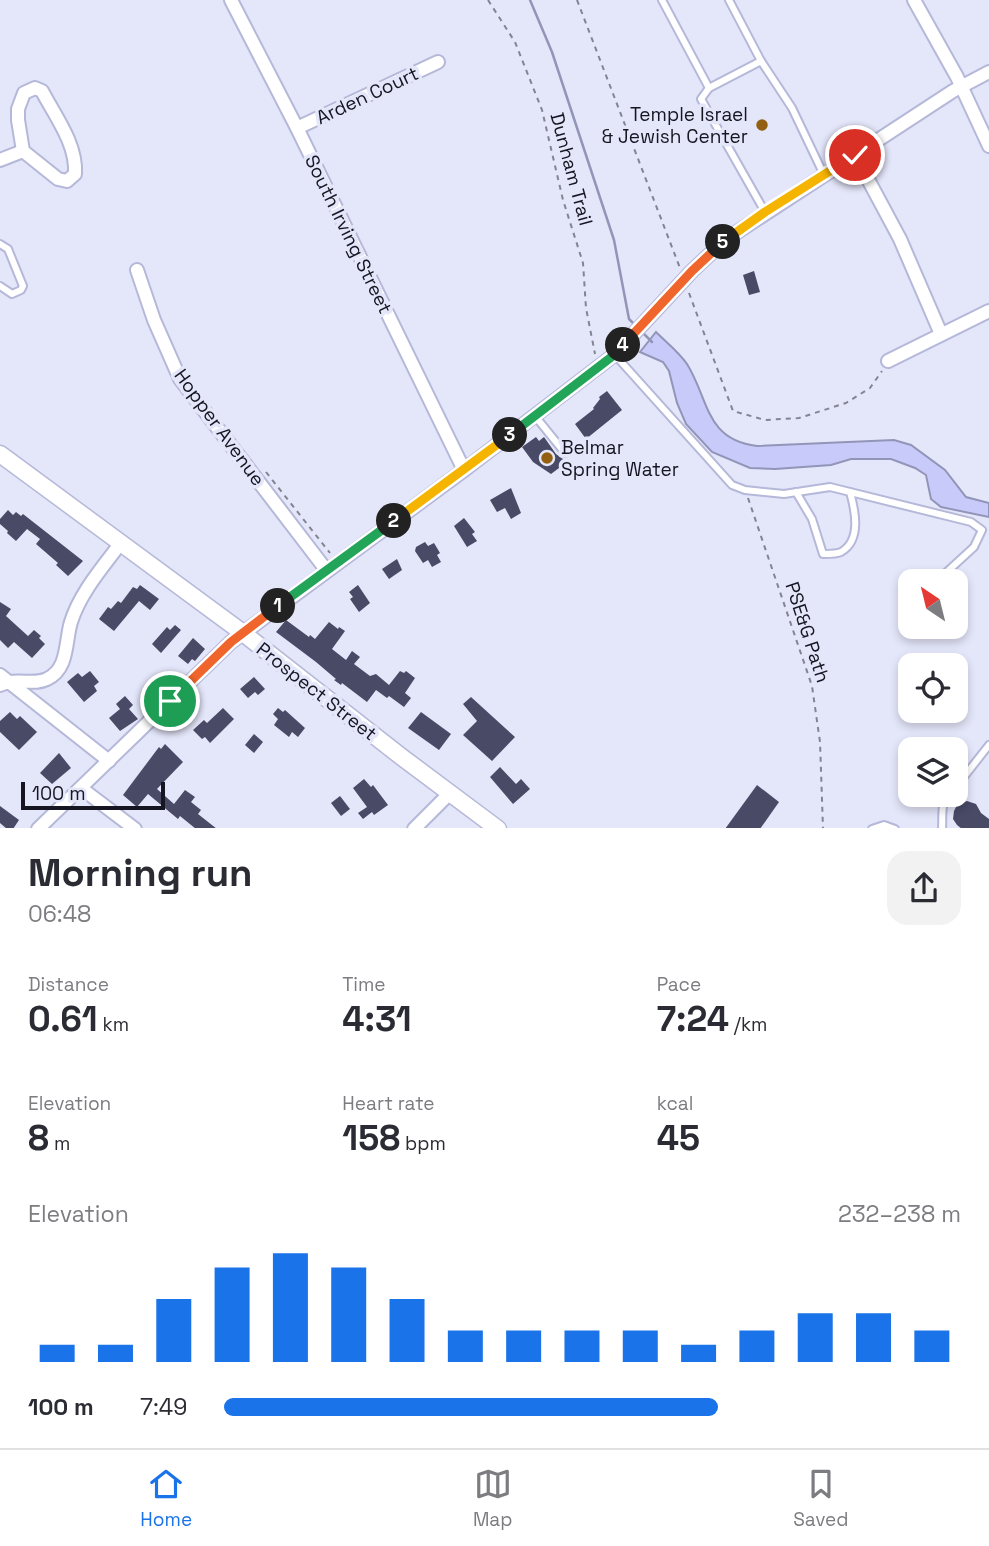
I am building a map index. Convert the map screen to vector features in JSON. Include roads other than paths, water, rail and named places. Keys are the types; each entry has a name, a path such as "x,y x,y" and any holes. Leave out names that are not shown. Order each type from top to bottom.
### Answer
{"main road":[{"name":"Prospect Street","path":"0,454 243,633 498,828"}],"street":[{"name":"South Irving Street","path":"231,0 297,128 464,470"},
{"path":"914,0 961,86 989,146"},
{"name":"Arden Court","path":"297,128 438,62"},
{"path":"38,828 243,633 614,355 684,279 725,240 961,86 989,72"},
{"path":"34,88 42,91 68,140 75,174 67,181 58,180 23,151 18,109 24,93 34,88"},
{"path":"0,160 23,151"},
{"path":"855,155 900,239 941,334"},
{"name":"Hopper Avenue","path":"137,270 154,320 180,379 327,571"},
{"path":"888,361 989,311"},
{"path":"3,680 39,682 48,679 60,668 75,611 120,544"},
{"path":"3,680 110,761"},
{"path":"81,788 135,828"},
{"path":"414,828 450,793"}],"lane":[{"path":"662,0 709,88"},
{"path":"729,0 761,61 792,108 824,175"},
{"path":"761,61 709,88 701,99 765,212"},
{"path":"0,244 8,249 23,286 12,294 0,286"},
{"path":"614,355 732,485 745,490 784,494 830,487 971,522 982,530 974,547 950,569"},
{"path":"535,416 565,453"},
{"path":"796,492 812,519 823,554 840,552 848,544 855,530 856,513 850,492"},
{"path":"968,772 989,745"},
{"path":"942,828 943,807"},
{"path":"872,828 884,825 895,828"}],"water":[{"path":"656,332 687,364 711,416 727,436 757,446 894,440 911,445 945,470 966,497 989,503 989,517 941,507 931,499 926,475 891,459 851,459 831,465 775,469 750,468 712,452 686,424 677,403 669,371 663,362 640,352"}],"waterway":[{"path":"530,0 552,52 614,240 629,319 635,325"},
{"path":"642,332 652,342"}],"place":[{"name":"Temple Israel & Jewish Center","path":"762,125"},
{"name":"Belmar Spring Water","path":"547,458"}]}
